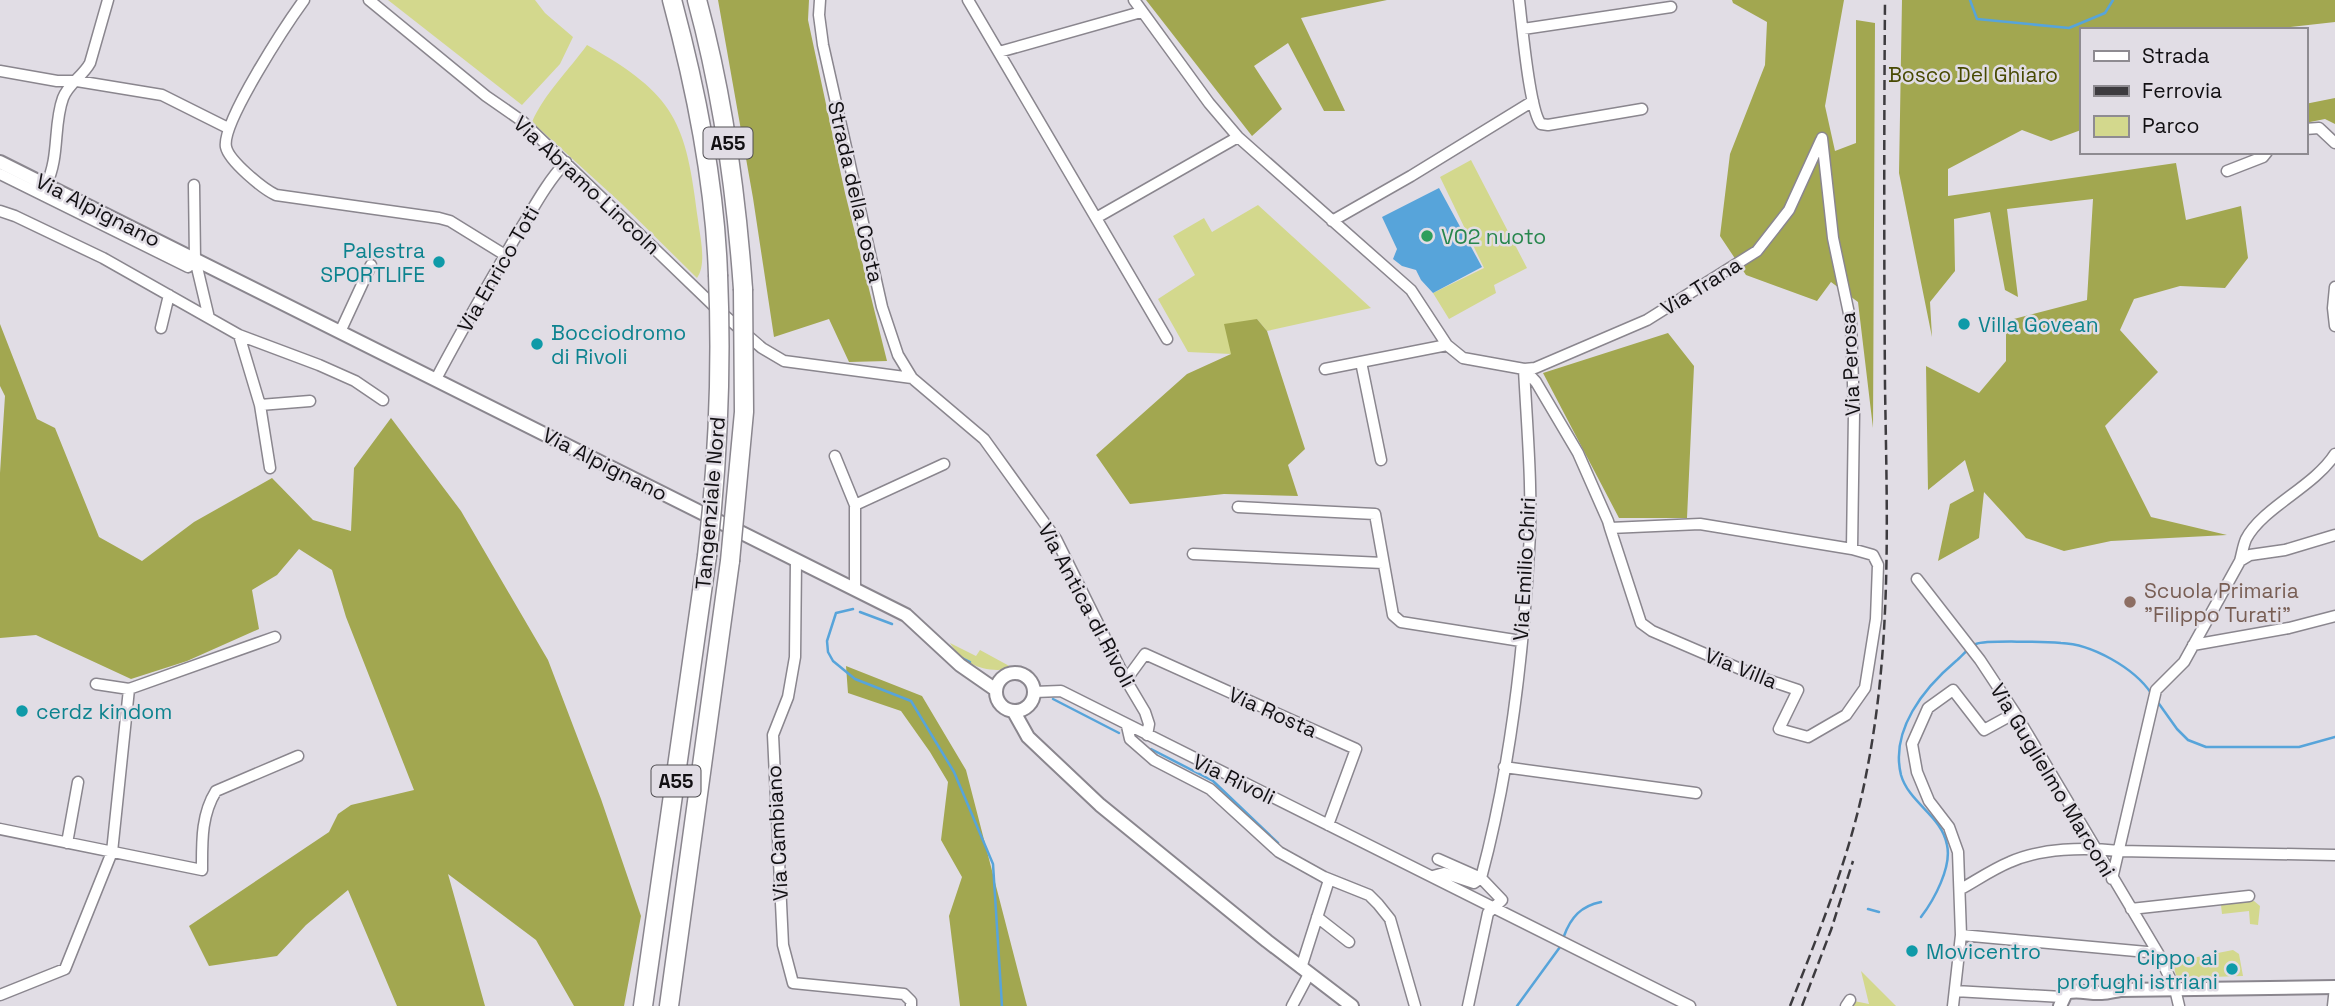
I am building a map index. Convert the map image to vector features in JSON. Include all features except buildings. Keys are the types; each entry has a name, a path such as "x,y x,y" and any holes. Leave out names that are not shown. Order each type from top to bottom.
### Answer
{"highway":[{"name":"Tangenziale Nord","path":"643,1006 707,556 718,444 721,376 719,275 709,181 699,120 672,0"},
{"name":"Tangenziale Nord","path":"669,1006 730,561 744,412 743,289 731,163 716,78 696,0"}],"street":[{"path":"46,184 53,170 63,98 90,63 108,0"},
{"path":"304,0 273,46 228,128 225,146 228,152 271,193 439,218 450,221 505,255"},
{"name":"Via Abramo Lincoln","path":"369,0 493,101 522,121 717,309 762,348 784,360 804,365 912,378"},
{"name":"Strada della Costa","path":"820,0 823,45 882,307 898,355 912,378"},
{"path":"968,0 1167,339"},
{"path":"1134,0 1238,138 1411,290 1447,345 1464,358 1524,369 1535,382 1578,453 1610,528 1700,524 1852,549"},
{"path":"1519,0 1537,119 1541,124 1642,109"},
{"path":"1523,29 1671,7"},
{"path":"999,52 1141,12"},
{"path":"0,71 162,95 228,128"},
{"path":"1332,220 1411,176 1534,101"},
{"path":"2307,130 2319,128 2335,143"},
{"path":"1096,218 1238,138"},
{"name":"Via Trana","path":"1524,369 1535,368 1647,320 1757,251 1789,210 1822,138"},
{"name":"Via Perosa","path":"1822,138 1833,238 1851,323 1854,413 1852,549"},
{"path":"2227,171 2263,158 2266,154"},
{"name":"Via Alpignano","path":"0,162 906,615 950,657 971,672 999,684"},
{"name":"Via Enrico Toti","path":"436,379 505,255 554,176 566,162"},
{"name":"Via Alpignano","path":"0,174 188,267 195,259 194,185"},
{"path":"0,211 90,252 239,335 331,370 355,381 383,400"},
{"path":"195,259 209,318"},
{"path":"340,332 371,265"},
{"path":"2335,287 2335,326"},
{"path":"161,328 169,295"},
{"path":"239,335 260,405 270,468"},
{"path":"1325,369 1447,345"},
{"path":"1361,362 1381,460"},
{"name":"Via Emilio Chiri","path":"1481,878 1504,767 1518,674 1530,549 1524,369"},
{"name":"Via Antica di Rivoli","path":"912,378 984,439 1056,539 1126,680 1145,712 1149,724 1147,735"},
{"path":"260,405 310,401"},
{"path":"2112,879 2155,697 2184,662 2240,561 2246,539 2264,519 2319,474 2335,454"},
{"path":"835,456 855,505 855,589"},
{"path":"855,505 944,464"},
{"path":"1238,507 1375,514 1393,615 1401,622 1521,640"},
{"name":"Via Villa","path":"1610,528 1641,623 1652,631 1759,677 1798,690 1779,729 1808,737 1846,715 1865,688 1876,619 1878,565 1873,555 1852,549"},
{"path":"2240,561 2250,555 2285,550 2335,535"},
{"path":"1193,554 1383,563"},
{"name":"Via Cambiano","path":"796,560 795,657 788,697 773,735 783,945 793,983 904,994 911,1001 911,1006"},
{"name":"Via Guglielmo Marconi","path":"1917,579 1971,648 2015,713 2158,953 2175,989 2179,1006"},
{"path":"2193,645 2289,628 2335,616"},
{"path":"96,684 129,689 275,638"},
{"name":"Via Rosta","path":"1126,680 1145,654 1356,749 1328,825"},
{"path":"1035,742 1028,722 1032,698 1030,680 1019,674 1007,675 999,684 998,702 1002,707 1014,712 1023,731 1100,805 1352,1006"},
{"path":"0,995 65,969 112,852 129,689"},
{"path":"1953,1006 1961,935 1958,852 1949,827 1929,801 1917,772 1912,744 1928,709 1953,690 1984,730 2015,713"},
{"name":"Via Rivoli","path":"1014,712 1020,711 1032,698 1061,691 1690,1006"},
{"path":"1128,726 1130,739 1154,760 1210,789 1279,852 1329,880 1369,895 1385,911 1406,967 1415,1006"},
{"path":"0,829 202,870 203,824 209,803 216,791 298,756"},
{"path":"1504,767 1696,793"},
{"path":"67,843 78,782"},
{"path":"1961,889 2011,861 2043,853 2094,849 2335,855"},
{"path":"1438,859 1481,878 1501,897 1500,903 1488,913 1468,1006"},
{"name":"Via Rivoli","path":"1433,876 1444,873 1475,883 1481,878"},
{"path":"1292,1006 1305,971 1317,917 1329,880"},
{"path":"2131,909 2249,896"},
{"path":"1317,917 1349,942"},
{"path":"1961,935 2158,953"},
{"path":"1955,991 2061,1001 2071,991 2335,991 2333,1006"},
{"path":"2083,993 2090,1006 2104,993"}],"green space":[{"path":"388,0 535,0 545,13 573,37 560,64 522,105"},
{"path":"718,0 809,0 808,20 845,193 887,361 849,362 829,319 774,337"},
{"path":"1146,0 1387,0 1301,18 1345,111 1324,111 1288,43 1254,66 1282,109 1252,136"},
{"path":"1732,0 1844,0 1825,106 1835,151 1856,143 1856,20 1875,23 1873,428 1858,302 1831,282 1817,301 1746,275 1720,236 1730,154 1765,65 1767,22"},
{"name":"Bosco Del Ghiaro","path":"1902,0 2335,0 2335,22 2281,28 2080,28 2080,130 2051,141 2022,130 1948,169 1948,196 2176,163 2186,220 2241,206 2248,258 2225,288 2180,286 2134,299 2120,330 2158,372 2105,426 2151,517 2227,535 2111,541 2064,551 2026,538 1984,492 1979,538 1938,561 1950,504 1974,491 1965,460 1928,490 1926,366 1979,393 2006,361 2006,321 2087,300 2093,199 2007,209 2018,297 2005,290 1990,212 1954,219 1955,271 1930,302 1932,337 1899,173"},
{"path":"587,45 617,63 658,97 671,114 681,135 688,158 701,242 702,265 697,278 622,204 532,122 550,92"},
{"path":"2335,98 2335,124 2325,119 2307,123 2307,104"},
{"path":"1471,160 1527,268 1494,285 1496,293 1449,319 1433,293 1484,268 1440,177"},
{"path":"1258,205 1371,308 1267,331 1257,319 1231,354 1188,352 1158,299 1195,275 1173,236 1204,218 1212,232"},
{"path":"1257,319 1267,331 1305,449 1288,465 1298,496 1224,494 1130,504 1096,455 1187,374 1231,354 1224,324"},
{"path":"0,324 37,419 55,428 99,537 142,561 194,522 272,478 313,520 351,531 354,468 391,418 461,511 548,660 601,799 641,916 624,1006 574,1006 536,940 448,874 485,1006 397,1006 348,890 306,925 277,956 209,966 189,926 329,832 338,814 351,805 414,790 346,617 332,570 299,549 277,575 252,590 259,629 187,661 131,679 36,635 0,638 0,473 5,396 0,386"},
{"path":"1668,333 1694,366 1687,518 1619,518 1543,373"},
{"path":"950,643 976,656 980,650 1013,668 986,669 969,663"},
{"path":"846,666 922,696 966,770 1027,1006 960,1006 949,916 962,877 941,840 948,782 901,711 848,693"},
{"path":"2254,901 2260,906 2258,925 2250,924 2249,911 2222,914 2221,905"},
{"path":"2233,950 2239,954 2243,976 2177,978 2172,962"},
{"path":"1861,971 1896,1006 1852,1006 1854,1001 1869,1004"}],"water":[{"name":"VO2 nuoto","path":"1439,188 1482,267 1433,293 1416,270 1402,266 1393,259 1397,249 1382,217"}],"waterway":[{"path":"1970,0 1977,19 2069,28 2105,13 2113,0"},
{"path":"853,609 836,613 827,641 828,652 833,661 855,679 911,701 954,772 993,864 1002,1006"},
{"path":"860,612 892,624"},
{"path":"1921,917 1936,893 1944,873 1947,845 1939,826 1905,785 1899,758 1900,742 1912,711 1944,672 1976,644 2073,644 2099,653 2123,666 2151,693"},
{"path":"958,656 970,662"},
{"path":"1053,699 1119,733"},
{"path":"2157,701 2188,740 2206,747 2299,747 2335,737"},
{"path":"1151,749 1213,781 1278,843"},
{"path":"1564,936 1578,913 1601,902"},
{"path":"1868,909 1879,912"},
{"path":"1517,1006 1560,947"}],"railway":[{"path":"1790,1006 1834,890 1853,830 1867,770 1881,675 1887,531 1885,0"},
{"path":"1802,1006 1831,930 1853,861"}],"place":[{"name":"VO2 nuoto","path":"1427,236"},
{"name":"Palestra SPORTLIFE","path":"439,262"},
{"name":"Villa Govean","path":"1964,324"},
{"name":"Bocciodromo di Rivoli","path":"537,344"},
{"name":"Scuola Primaria \"Filippo Turati\"","path":"2130,602"},
{"name":"cerdz kindom","path":"22,711"},
{"name":"Movicentro","path":"1912,951"},
{"name":"Cippo ai profughi istriani","path":"2232,969"}]}
